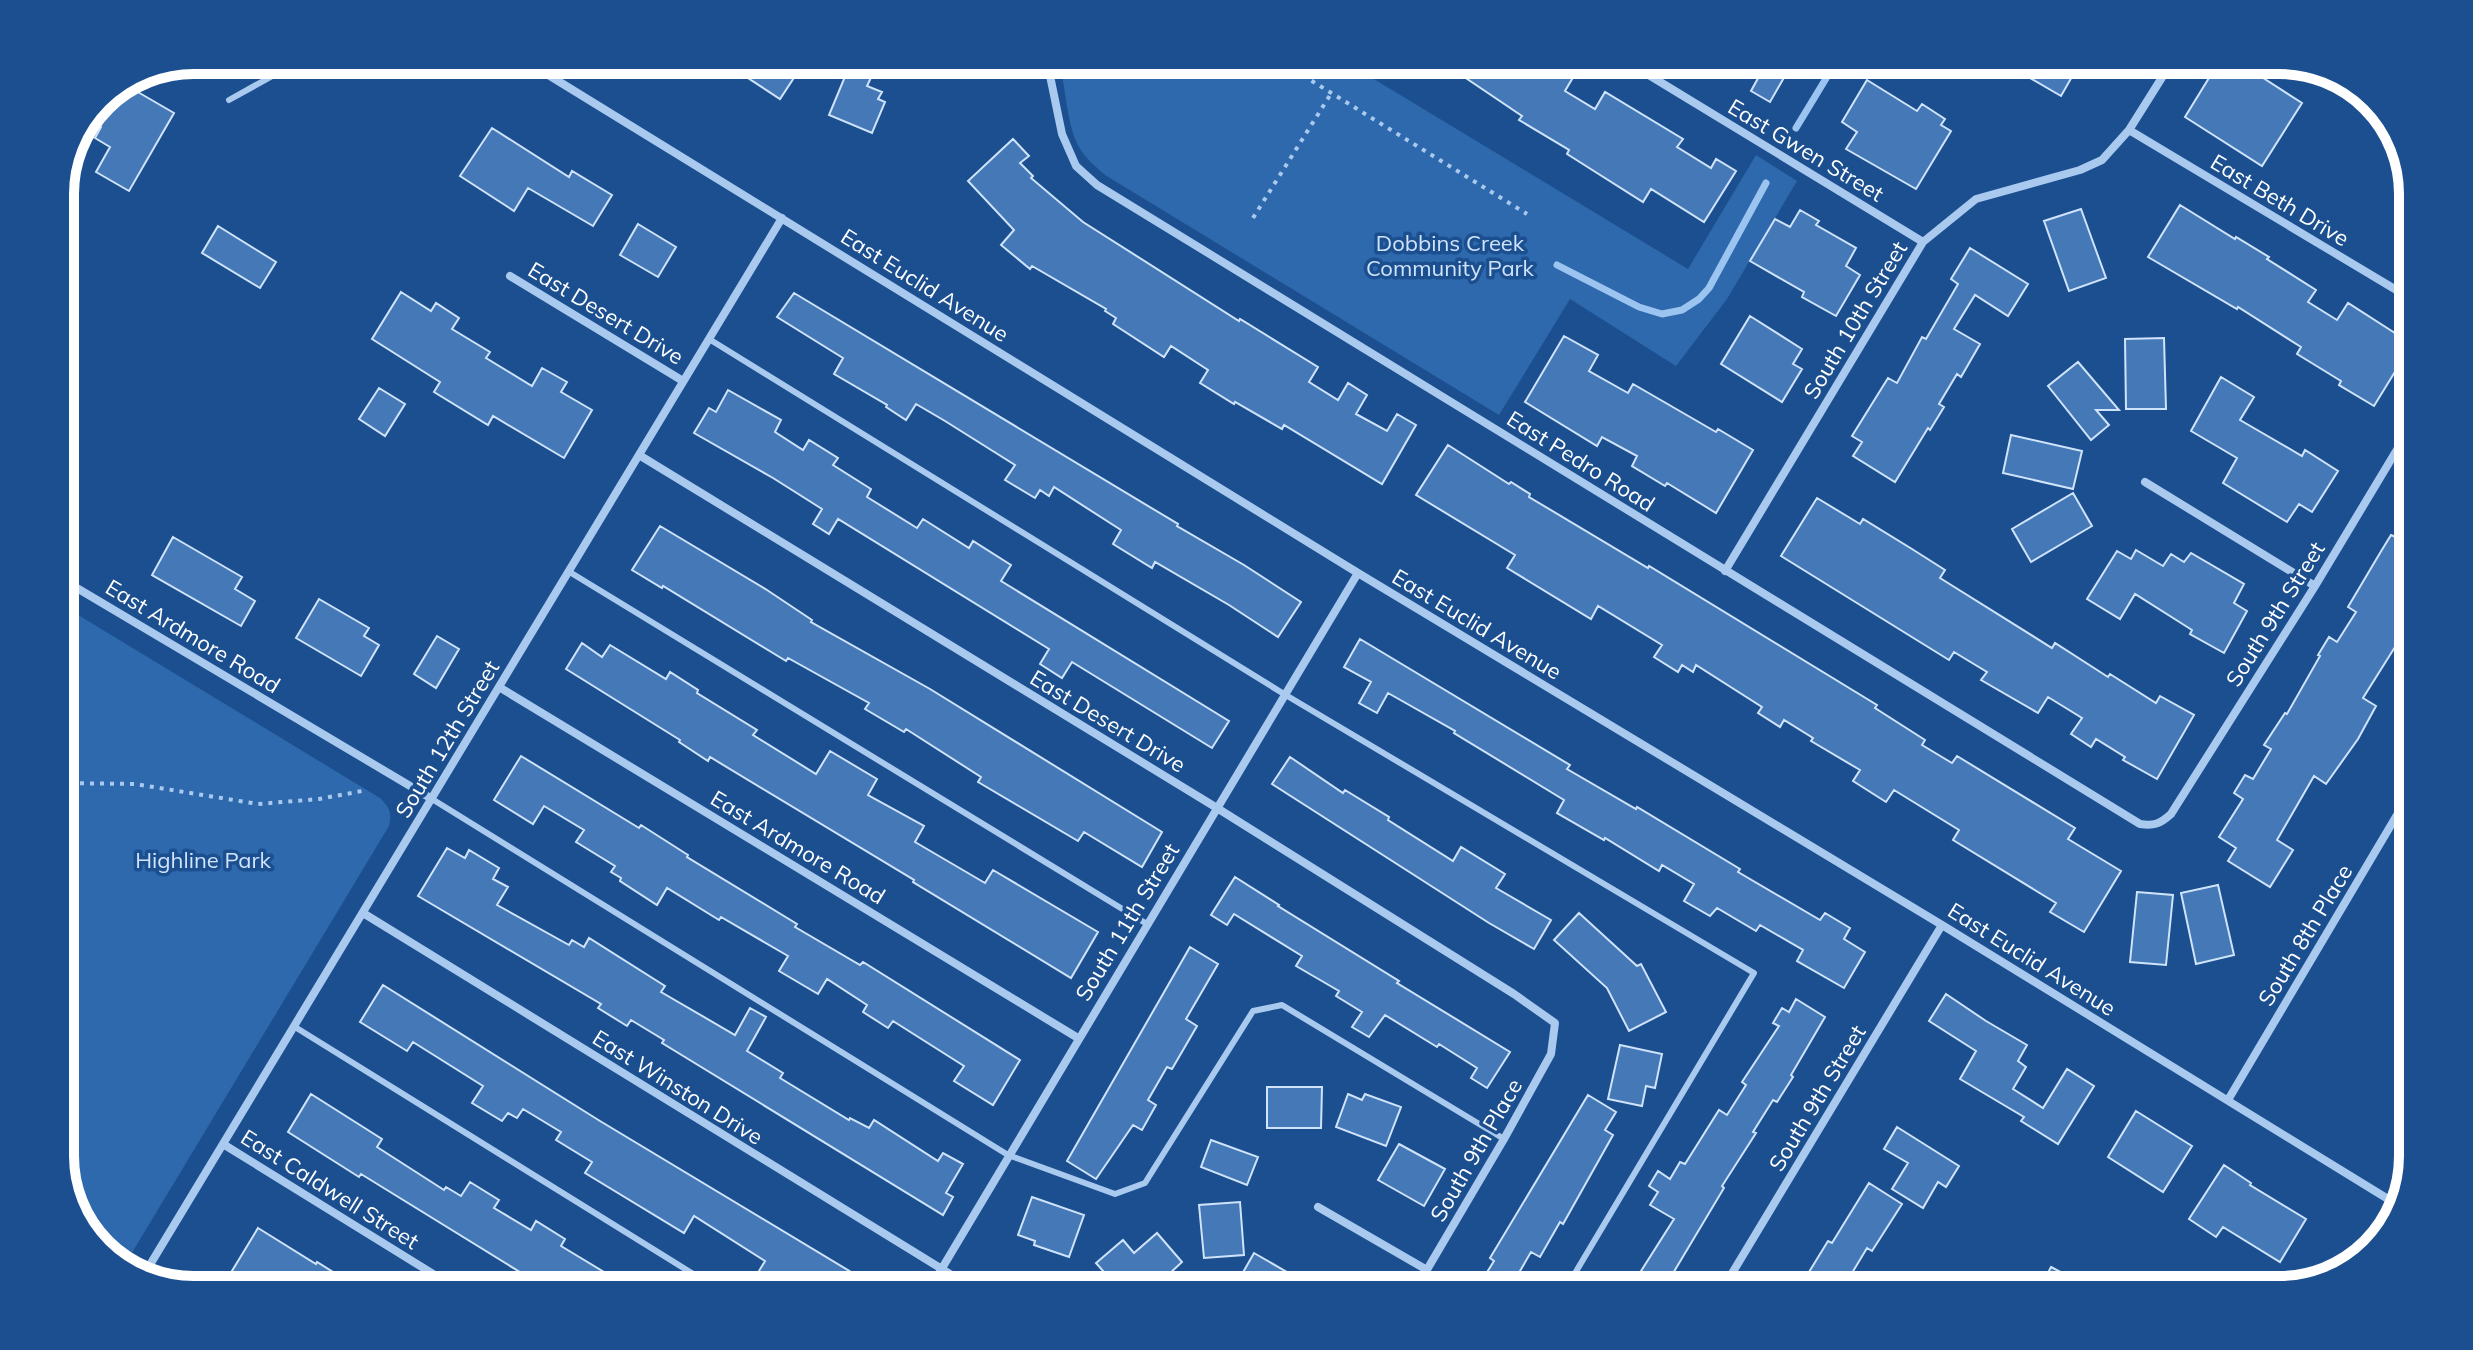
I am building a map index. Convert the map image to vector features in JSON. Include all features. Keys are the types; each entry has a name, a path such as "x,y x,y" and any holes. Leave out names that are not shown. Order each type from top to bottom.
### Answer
{"street":[{"name":"East Euclid Avenue","path":"547,74 1358,573 1942,925 2390,1200"},
{"name":"East Pedro Road","path":"1050,74 1062,134 1076,166 1097,185 2140,824 2152,826 2163,821"},
{"name":"East Gwen Street","path":"1647,74 1923,242"},
{"name":"South 10th Street","path":"1725,571 1923,242 1976,199 2067,174 2102,160 2129,130 2164,74"},
{"name":"East Beth Drive","path":"2129,130 2399,292"},
{"name":"South 12th Street","path":"150,1265 782,218"},
{"name":"East Desert Drive","path":"510,276 683,381"},
{"name":"South 9th Street","path":"2163,821 2171,814 2315,586 2399,446"},
{"name":"East Desert Drive","path":"639,455 1217,808 1514,994 1555,1023"},
{"path":"2145,482 2315,586"},
{"name":"South 11th Street","path":"937,1276 1358,573"},
{"name":"East Ardmore Road","path":"74,586 432,799"},
{"name":"East Ardmore Road","path":"499,687 1078,1038"},
{"name":"South 8th Place","path":"2228,1100 2399,812"},
{"name":"East Winston Drive","path":"363,913 952,1276"},
{"name":"South 9th Street","path":"1730,1276 1942,925"},
{"name":"South 9th Place","path":"1423,1276 1551,1054 1555,1023"},
{"name":"East Caldwell Street","path":"223,1144 436,1276"},
{"path":"1318,1207 1427,1270"}],"lane":[{"path":"229,100 276,74"},
{"path":"709,339 1284,694 1754,973 1573,1276"},
{"path":"568,571 1147,924"},
{"path":"432,799 1008,1155 1115,1194 1145,1183 1253,1011 1282,1005 1504,1139"},
{"path":"295,1027 696,1276"},
{"path":"150,1265 160,1271"}],"path":[{"path":"1301,74 1527,214"},
{"path":"1253,218 1332,92"},
{"path":"74,783 135,784 258,804 319,799 362,791"}],"green space":[{"name":"Dobbins Creek Community Park","path":"1061,74 1366,74 1688,269 1756,155 1797,181 1727,299 1676,366 1570,299 1499,415 1105,175 1084,155 1069,118"},
{"name":"Highline Park","path":"74,612 380,798 390,814 389,826 129,1257 127,1256 94,1223 80,1194 74,1164"}],"building":[{"path":"742,74 796,74 780,99"},
{"path":"846,74 873,74 867,86 882,92 878,99 885,102 872,133 829,115"},
{"path":"1460,74 1575,74 1565,91 1595,109 1605,92 1683,139 1677,147 1711,168 1716,159 1736,171 1704,222 1651,189 1643,202 1567,154 1569,150 1519,120 1522,116"},
{"path":"1760,74 1786,74 1770,102 1751,91"},
{"path":"2023,74 2074,74 2061,96"},
{"path":"2211,74 2257,74 2302,103 2262,166 2185,117"},
{"path":"1867,80 1917,111 1922,104 1945,119 1941,125 1951,131 1916,189 1846,149 1857,132 1842,122"},
{"path":"134,90 174,113 129,191 96,172 110,147 95,138 101,127 96,124 109,109"},
{"path":"492,128 569,177 572,171 612,195 593,226 528,188 514,211 460,176"},
{"path":"1013,139 1029,156 1020,163 1033,176 1031,178 1083,222 1318,367 1309,382 1338,400 1348,383 1367,395 1356,414 1387,431 1397,414 1416,425 1382,484 1284,425 1282,429 1200,383 1208,370 1171,346 1164,357 1113,324 1116,318 1106,309 1032,266 1030,269 1001,245 1014,230 968,181"},
{"path":"2180,205 2269,257 2267,259 2316,290 2308,302 2337,320 2348,303 2399,336 2399,365 2374,406 2297,354 2301,347 2238,307 2148,257"},
{"path":"2081,209 2106,278 2069,291 2044,221"},
{"path":"1800,210 1819,221 1816,225 1856,248 1846,266 1860,275 1836,316 1802,297 1804,292 1750,261 1775,219 1790,227"},
{"path":"638,224 676,247 658,277 620,255"},
{"path":"218,226 276,262 260,288 202,253"},
{"path":"1970,248 2028,284 2008,316 1975,295 1954,329 1980,344 1961,377 1957,374 1939,404 1944,407 1895,482 1853,456 1862,442 1852,436 1888,378 1897,383 1922,337 1926,339 1958,284 1951,279"},
{"path":"401,292 431,311 436,303 459,318 452,329 490,352 486,358 532,386 542,368 567,382 561,392 592,410 564,458 493,416 488,425 434,392 440,382 372,339"},
{"path":"794,293 1178,524 1301,602 1278,637 1155,562 1152,568 1113,544 1121,530 1054,487 1049,496 1040,490 1035,498 1005,480 1015,465 945,421 916,404 906,420 887,405 834,374 843,358 777,317"},
{"path":"1750,316 1802,349 1793,364 1802,369 1782,402 1721,364"},
{"path":"1564,336 1598,355 1589,371 1628,393 1633,384 1753,450 1716,513 1632,466 1637,456 1602,437 1597,446 1525,402"},
{"path":"2164,338 2166,409 2126,409 2125,339"},
{"path":"2078,362 2119,410 2096,410 2109,425 2091,440 2048,386"},
{"path":"2221,377 2254,397 2240,420 2302,456 2305,450 2338,471 2312,512 2299,504 2287,522 2223,483 2237,458 2191,431"},
{"path":"379,388 405,404 385,436 359,419"},
{"path":"728,390 781,420 775,432 803,450 809,440 838,458 833,465 871,489 867,497 917,528 923,519 969,548 973,541 1011,565 1001,581 1229,721 1212,748 1072,662 1062,678 1040,664 1049,649 838,519 829,534 813,524 822,509 694,433 709,408 716,412"},
{"path":"2011,435 2082,451 2073,489 2003,473"},
{"path":"1448,445 1530,494 1529,497 1877,705 1875,708 1925,740 1922,745 1952,763 1957,756 2075,828 2068,839 2121,871 2084,932 2050,912 2056,903 1953,840 1959,830 1894,790 1886,802 1853,781 1860,770 1811,741 1813,738 1784,720 1780,727 1758,713 1762,707 1696,665 1693,672 1682,665 1678,672 1654,657 1662,645 1598,606 1591,619 1507,568 1515,555 1416,495"},
{"path":"2073,493 2092,526 2031,562 2012,529"},
{"path":"1817,498 1860,524 1863,519 1945,570 1940,578 2052,648 2055,643 2156,703 2160,696 2194,715 2157,779 2123,760 2125,757 2096,739 2091,747 2071,734 2082,718 2048,697 2038,713 1981,680 1987,672 1954,652 1949,660 1781,556"},
{"path":"660,526 767,590 811,622 930,689 1162,832 1142,867 1084,832 1078,841 978,782 981,777 906,729 904,732 865,709 869,703 788,658 786,661 632,570"},
{"path":"2391,535 2398,538 2399,641 2363,698 2376,706 2358,739 2326,784 2314,776 2277,840 2293,850 2270,887 2228,861 2236,848 2219,837 2243,799 2234,793 2245,775 2253,779 2271,749 2264,745 2287,714 2318,655 2329,637 2337,642 2356,612 2348,607"},
{"path":"173,537 242,577 235,589 255,601 241,626 152,575"},
{"path":"2136,550 2163,566 2171,554 2184,562 2191,553 2244,584 2234,603 2247,611 2224,653 2190,634 2192,630 2135,594 2120,619 2087,599 2117,551 2131,559"},
{"path":"319,599 369,628 364,636 379,645 361,676 296,638"},
{"path":"437,636 459,649 436,688 414,674"},
{"path":"1360,639 1570,765 1567,769 1740,869 1738,872 1820,920 1825,913 1850,928 1844,939 1865,952 1844,988 1797,961 1803,950 1760,925 1756,931 1717,908 1710,916 1684,901 1694,884 1662,865 1659,871 1557,813 1564,800 1455,731 1388,693 1377,713 1359,703 1371,682 1344,667"},
{"path":"582,643 602,657 610,645 666,679 670,672 698,690 697,693 757,730 753,735 816,774 830,751 877,779 868,795 924,826 915,842 985,883 993,870 1098,932 1071,978 710,757 708,761 566,669"},
{"path":"521,756 639,828 641,825 797,924 795,927 860,965 863,962 1020,1060 993,1105 954,1081 964,1066 893,1021 888,1028 863,1012 867,1005 827,979 818,994 779,971 788,956 721,917 719,920 667,888 657,905 620,881 621,878 611,872 615,866 576,842 584,830 544,806 533,824 494,800"},
{"path":"1290,757 1343,793 1345,790 1389,817 1388,820 1453,861 1461,847 1505,874 1496,888 1551,920 1534,949 1272,784"},
{"path":"447,848 465,858 469,850 499,868 493,879 508,887 497,905 569,945 572,940 584,947 589,938 665,986 661,992 735,1035 750,1008 766,1017 747,1051 783,1073 780,1078 849,1120 869,1128 874,1120 938,1161 943,1153 963,1164 946,1193 953,1197 943,1215 662,1043 664,1040 631,1020 627,1026 598,1008 601,1004 418,896"},
{"path":"1235,877 1399,981 1397,983 1510,1052 1487,1088 1471,1078 1477,1068 1385,1015 1369,1037 1352,1027 1362,1012 1336,996 1339,991 1296,966 1302,956 1234,914 1227,925 1211,915"},
{"path":"2218,885 2234,955 2196,964 2181,893"},
{"path":"2137,892 2173,895 2166,965 2130,962"},
{"path":"1579,913 1637,966 1641,964 1666,1012 1629,1031 1607,988 1554,940"},
{"path":"1190,947 1218,964 1186,1019 1197,1026 1172,1069 1167,1067 1148,1100 1156,1105 1142,1130 1133,1125 1096,1179 1067,1161"},
{"path":"383,985 600,1121 858,1276 756,1276 765,1261 694,1216 684,1233 585,1173 592,1162 556,1140 561,1132 523,1109 517,1118 508,1113 502,1121 472,1103 483,1086 413,1042 407,1051 360,1022"},
{"path":"1946,994 2027,1045 2018,1061 2026,1067 2013,1089 2043,1108 2067,1069 2094,1086 2058,1144 2021,1121 2024,1117 1960,1079 1976,1051 1929,1021"},
{"path":"1796,999 1825,1017 1791,1075 1793,1077 1777,1102 1773,1100 1753,1132 1756,1133 1671,1276 1638,1276 1674,1219 1650,1205 1658,1192 1649,1186 1658,1171 1670,1179 1680,1162 1685,1164 1719,1110 1727,1115 1746,1085 1742,1082 1779,1026 1773,1023 1782,1008 1789,1012"},
{"path":"1620,1045 1662,1054 1655,1088 1646,1086 1642,1106 1608,1099"},
{"path":"1267,1087 1322,1087 1321,1128 1267,1128"},
{"path":"311,1094 382,1139 377,1147 444,1190 446,1187 461,1196 470,1182 499,1200 494,1208 531,1230 536,1221 565,1239 561,1246 609,1275 526,1276 288,1132"},
{"path":"1348,1094 1362,1100 1365,1094 1401,1107 1386,1146 1336,1127"},
{"path":"1588,1095 1616,1112 1605,1130 1613,1135 1563,1224 1560,1222 1540,1257 1531,1252 1517,1276 1485,1276 1494,1261 1490,1258"},
{"path":"2136,1111 2192,1146 2163,1192 2108,1157"},
{"path":"1897,1127 1959,1166 1946,1187 1938,1182 1923,1208 1892,1189 1908,1163 1884,1149"},
{"path":"1211,1140 1258,1157 1247,1185 1201,1167"},
{"path":"1399,1144 1445,1169 1424,1206 1378,1180"},
{"path":"2224,1165 2250,1185 2306,1219 2280,1262 2223,1227 2216,1237 2189,1219"},
{"path":"1869,1183 1902,1204 1872,1251 1867,1248 1850,1276 1807,1276 1828,1241 1832,1243"},
{"path":"1032,1197 1084,1215 1069,1257 1034,1245 1035,1241 1018,1235"},
{"path":"1240,1202 1244,1255 1204,1258 1199,1205"},
{"path":"258,1228 340,1276 240,1276 232,1271"},
{"path":"1157,1233 1182,1262 1169,1276 1108,1276 1096,1263 1123,1240 1134,1253"},
{"path":"1254,1253 1294,1276 1241,1276"},
{"path":"2051,1267 2068,1276 2046,1276"}],"waterway":[{"path":"1796,128 1829,74"},
{"path":"1557,265 1639,307 1662,314 1682,310 1709,288 1766,183"}]}
